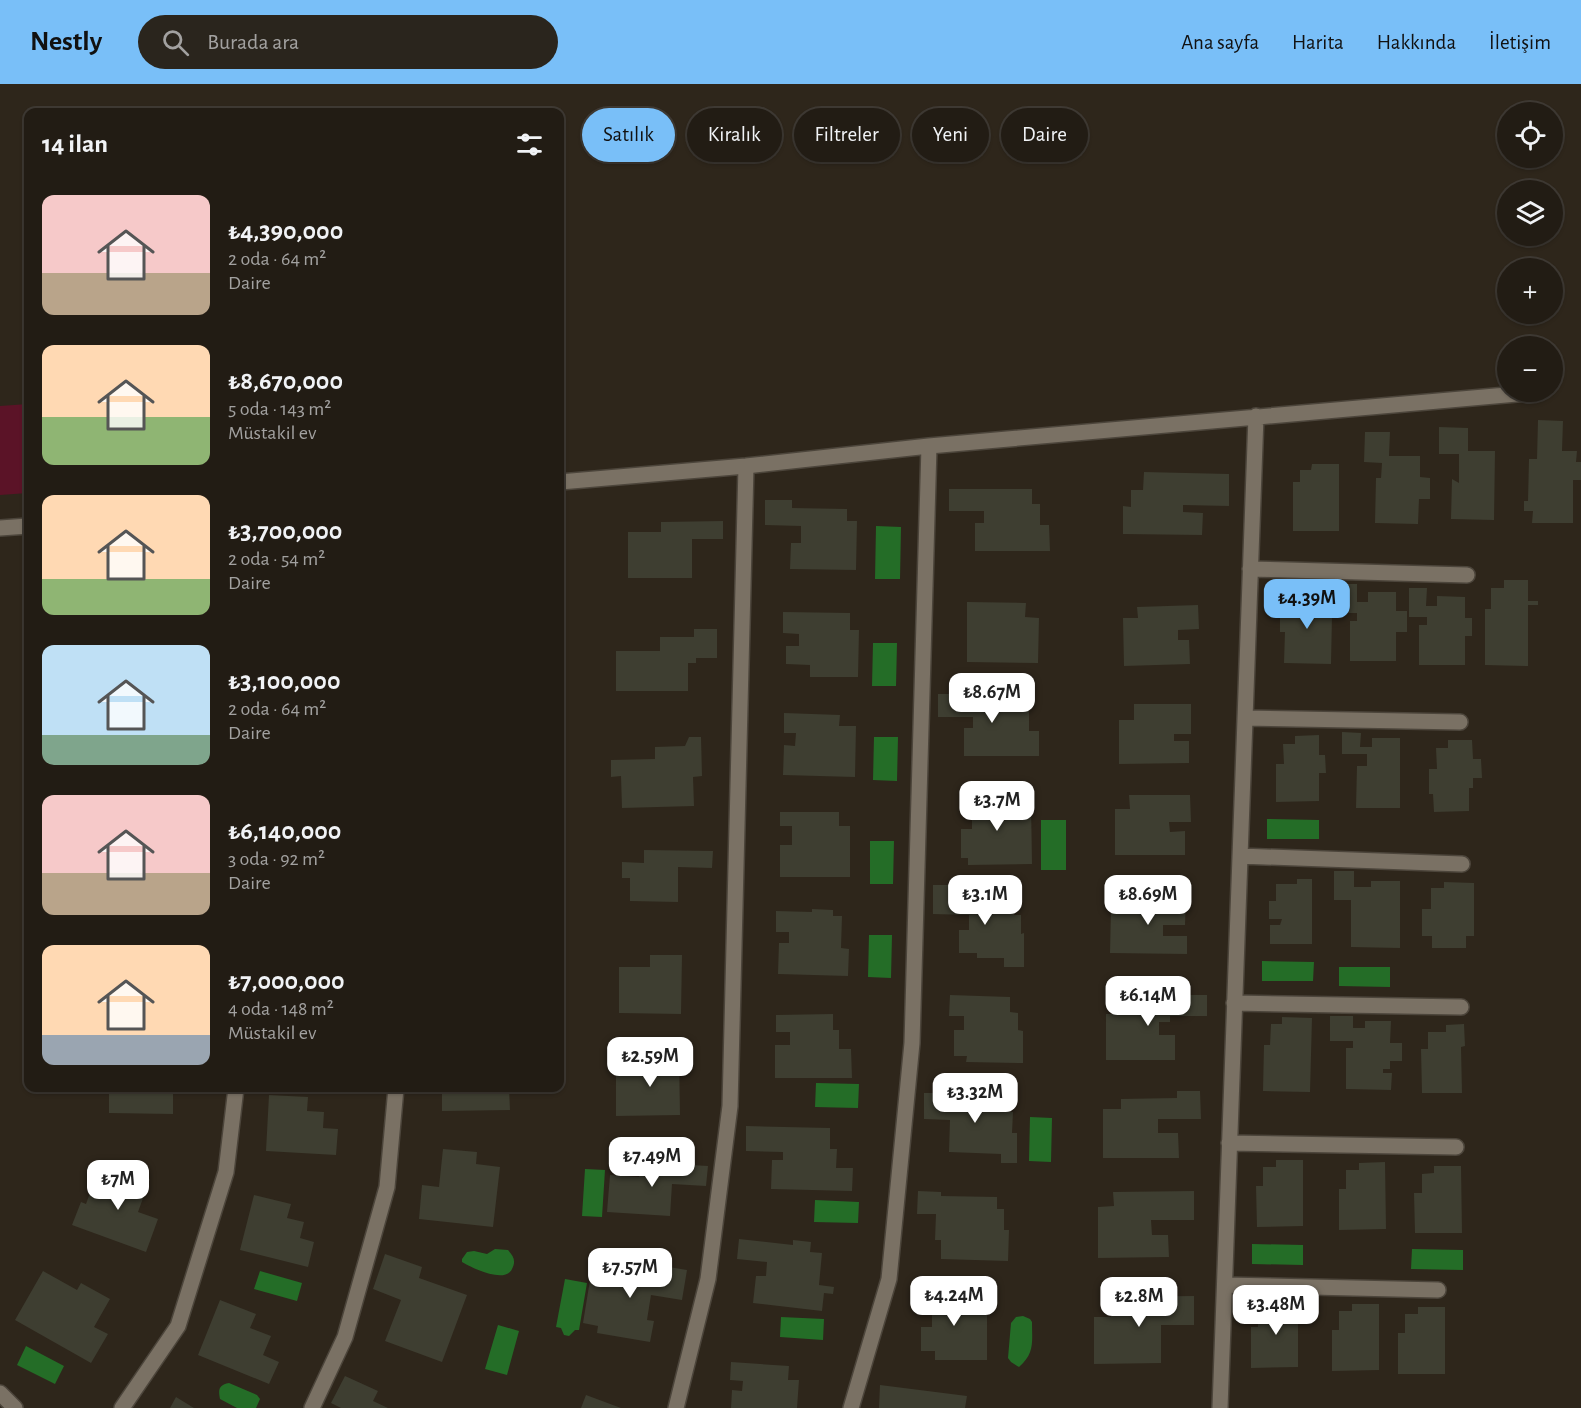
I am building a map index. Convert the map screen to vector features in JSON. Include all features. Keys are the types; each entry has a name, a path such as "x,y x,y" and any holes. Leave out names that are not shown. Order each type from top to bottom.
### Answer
{"street":[{"path":"564,482 746,466 929,446 1497,396"},
{"path":"1220,1408 1256,416"},
{"path":"851,1408 889,1279 912,1043 929,446"},
{"path":"676,1408 708,1279 730,1106 746,466"},
{"path":"0,528 24,526"},
{"path":"1250,569 1467,575"},
{"path":"1245,718 1460,722"},
{"path":"1240,856 1462,864"},
{"path":"1234,1003 1461,1007"},
{"path":"122,1408 178,1326 226,1172 236,1092"},
{"path":"312,1408 345,1337 387,1187 396,1092"},
{"path":"1229,1143 1456,1147"},
{"path":"1225,1285 1438,1290"},
{"path":"0,1394 15,1408"}],"shaded area":[{"path":"24,404 24,493 0,495 0,406"},
{"path":"876,526 901,527 900,579 875,579"},
{"path":"873,643 897,643 896,686 872,686"},
{"path":"874,737 898,737 897,781 873,780"},
{"path":"1267,819 1319,820 1319,839 1267,839"},
{"path":"1041,820 1066,820 1066,870 1041,870"},
{"path":"870,841 894,841 893,884 870,884"},
{"path":"869,935 892,935 891,978 868,977"},
{"path":"1262,961 1314,962 1313,981 1262,981"},
{"path":"1339,967 1390,967 1390,987 1339,986"},
{"path":"816,1083 859,1084 858,1108 815,1107"},
{"path":"1030,1117 1052,1118 1051,1162 1029,1161"},
{"path":"585,1169 605,1170 602,1217 582,1216"},
{"path":"815,1200 859,1202 858,1223 814,1222"},
{"path":"1252,1244 1303,1245 1303,1265 1252,1264"},
{"path":"495,1249 508,1250 513,1257 513,1266 508,1273 496,1275 462,1262 467,1252 487,1254"},
{"path":"1412,1249 1463,1250 1463,1270 1411,1269"},
{"path":"260,1271 302,1283 297,1301 254,1289"},
{"path":"565,1279 587,1283 579,1330 575,1330 569,1336 564,1335 561,1328 556,1327"},
{"path":"1023,1316 1032,1322 1032,1341 1028,1357 1019,1367 1008,1358 1011,1323 1016,1317"},
{"path":"781,1317 824,1319 823,1340 780,1337"},
{"path":"498,1325 519,1331 507,1375 485,1369"},
{"path":"26,1346 64,1366 55,1384 17,1365"},
{"path":"229,1383 257,1395 260,1399 256,1408 237,1408 220,1399 220,1388"}],"building":[{"path":"1538,420 1563,421 1562,451 1577,451 1576,462 1581,462 1581,480 1573,480 1573,523 1532,523 1533,511 1524,511 1524,501 1528,501 1529,459 1537,459"},
{"path":"1439,427 1468,428 1468,451 1495,451 1494,520 1451,519 1452,479 1459,483 1459,454 1439,454"},
{"path":"1365,432 1390,432 1389,456 1420,456 1420,477 1430,478 1430,499 1419,499 1418,524 1375,523 1376,478 1381,478 1382,463 1364,462"},
{"path":"1312,464 1339,464 1339,531 1293,531 1293,482 1300,482 1300,470 1311,470"},
{"path":"1144,472 1229,474 1229,506 1183,505 1183,512 1203,513 1202,535 1123,534 1123,506 1131,507 1131,490 1143,490"},
{"path":"949,489 1032,489 1032,504 1040,504 1040,525 1049,525 1050,551 975,551 975,523 984,523 984,511 949,511"},
{"path":"765,500 792,500 792,508 847,509 847,521 857,521 856,570 790,569 791,543 801,543 801,526 765,525"},
{"path":"723,521 723,539 692,539 692,578 628,578 628,532 661,532 661,522"},
{"path":"1504,580 1528,580 1528,601 1538,601 1538,605 1528,605 1528,666 1485,665 1485,609 1491,609 1491,588 1504,588"},
{"path":"1340,584 1357,584 1357,602 1368,602 1368,592 1396,592 1396,611 1407,611 1407,632 1396,632 1396,661 1350,661 1350,621 1357,621 1357,613 1339,613"},
{"path":"1409,588 1427,588 1426,606 1437,606 1437,596 1465,597 1465,618 1472,618 1472,636 1465,636 1465,665 1419,665 1419,625 1427,625 1427,617 1409,617"},
{"path":"1308,589 1324,590 1324,616 1332,616 1331,664 1284,663 1285,632 1280,632 1280,609 1286,609 1286,597 1308,597"},
{"path":"967,602 1026,603 1025,617 1039,618 1038,663 967,662"},
{"path":"1198,605 1199,629 1178,630 1178,640 1189,640 1190,664 1124,666 1123,618 1138,618 1137,607"},
{"path":"783,612 850,613 850,630 859,630 858,677 810,677 810,665 786,664 786,646 799,646 799,634 783,633"},
{"path":"694,629 717,629 717,658 696,658 696,663 688,663 688,691 616,691 616,651 660,651 660,637 694,637"},
{"path":"938,694 1021,694 1021,710 1029,710 1029,731 1039,731 1039,756 964,756 964,728 973,728 973,717 938,717"},
{"path":"1134,704 1191,704 1191,734 1174,734 1174,741 1189,741 1189,763 1119,764 1119,720 1134,720"},
{"path":"784,713 840,715 839,726 856,726 855,777 783,775 784,745 795,746 796,733 784,733"},
{"path":"1342,732 1361,733 1360,747 1372,747 1372,738 1400,738 1400,808 1356,808 1357,766 1367,766 1367,754 1342,754"},
{"path":"1319,735 1319,755 1325,755 1326,773 1319,773 1319,801 1276,802 1276,764 1284,764 1283,744 1295,744 1295,736"},
{"path":"689,737 701,737 702,776 693,777 694,806 622,808 621,776 611,777 611,760 655,759 655,747 685,746"},
{"path":"1448,740 1472,740 1473,759 1481,759 1482,778 1473,778 1473,788 1469,788 1469,811 1434,812 1433,794 1429,794 1429,769 1437,769 1436,748 1448,748"},
{"path":"1129,795 1190,795 1191,822 1169,822 1170,832 1185,831 1185,855 1115,855 1115,809 1130,809"},
{"path":"1021,797 1021,803 1031,803 1032,864 968,865 968,858 961,858 961,829 972,829 972,813 962,813 961,798"},
{"path":"780,812 839,812 839,826 850,826 850,877 780,877 780,845 792,845 792,826 780,826"},
{"path":"644,850 713,851 712,868 678,867 678,902 630,901 630,878 622,878 622,862 644,863"},
{"path":"1334,871 1354,871 1354,887 1371,887 1371,881 1400,881 1400,948 1351,947 1351,900 1334,900"},
{"path":"1297,879 1312,879 1312,944 1270,944 1270,925 1280,925 1282,919 1269,919 1269,901 1276,901 1276,884 1297,884"},
{"path":"1444,882 1474,883 1474,936 1466,936 1466,948 1432,948 1432,936 1422,936 1422,909 1431,909 1431,888 1444,888"},
{"path":"933,885 957,885 957,901 1014,902 1014,915 1021,915 1021,934 1024,933 1024,967 1004,967 1004,958 977,958 977,953 959,953 959,930 969,930 969,915 933,914"},
{"path":"1128,896 1186,897 1185,925 1163,925 1163,936 1187,936 1187,954 1110,953 1111,908 1128,909"},
{"path":"812,909 833,910 833,916 842,916 841,948 849,949 848,976 778,974 779,943 789,943 789,932 776,932 776,911 812,912"},
{"path":"650,955 682,955 681,1014 619,1013 619,967 650,967"},
{"path":"950,995 1010,997 1010,1012 1018,1013 1018,1030 1023,1031 1023,1063 966,1062 967,1056 954,1056 954,1030 964,1030 964,1016 949,1016"},
{"path":"1178,995 1207,995 1207,1016 1170,1016 1170,1022 1159,1022 1159,1035 1175,1035 1175,1060 1106,1060 1106,1014 1124,1014 1124,999 1175,999"},
{"path":"833,1014 833,1030 839,1030 839,1049 851,1049 852,1078 775,1078 775,1045 790,1045 790,1032 776,1032 776,1015"},
{"path":"1330,1016 1353,1016 1353,1028 1365,1028 1365,1021 1391,1021 1390,1043 1402,1043 1402,1061 1390,1061 1390,1069 1383,1069 1383,1073 1392,1073 1391,1090 1346,1089 1346,1048 1353,1048 1353,1041 1330,1041"},
{"path":"1282,1017 1312,1018 1310,1092 1263,1091 1264,1045 1270,1045 1271,1024 1282,1024"},
{"path":"1464,1024 1465,1046 1461,1047 1462,1093 1422,1093 1421,1049 1428,1049 1428,1032 1446,1032 1446,1025"},
{"path":"679,1055 680,1115 616,1116 616,1073 638,1073 638,1056"},
{"path":"1177,1091 1200,1091 1201,1119 1158,1119 1158,1133 1178,1133 1179,1158 1103,1158 1103,1109 1121,1109 1121,1099 1177,1098"},
{"path":"109,1092 173,1092 173,1114 109,1113"},
{"path":"442,1092 509,1092 510,1110 442,1111"},
{"path":"924,1093 951,1093 951,1097 1006,1099 1006,1111 1013,1112 1012,1133 1017,1133 1017,1163 1001,1163 1001,1154 949,1152 950,1120 924,1119"},
{"path":"269,1095 308,1097 307,1111 324,1112 323,1128 338,1129 336,1155 266,1151"},
{"path":"746,1126 830,1128 830,1149 837,1149 836,1168 853,1168 852,1191 771,1189 772,1160 783,1160 783,1152 746,1151"},
{"path":"443,1149 477,1152 476,1164 500,1167 493,1227 419,1219 422,1185 439,1187"},
{"path":"1276,1160 1303,1160 1303,1226 1257,1227 1256,1186 1263,1186 1263,1167 1276,1167"},
{"path":"640,1162 708,1166 706,1186 672,1184 670,1216 607,1212 610,1175 639,1177"},
{"path":"1385,1162 1386,1229 1339,1230 1339,1189 1346,1189 1346,1170 1359,1170 1359,1163"},
{"path":"1434,1166 1461,1166 1462,1233 1415,1233 1414,1193 1422,1193 1422,1174 1434,1173"},
{"path":"118,1168 150,1179 138,1212 158,1219 146,1252 72,1225 81,1202 86,1204 96,1176 113,1182"},
{"path":"918,1191 941,1192 941,1196 997,1197 997,1209 1004,1209 1004,1230 1009,1230 1008,1261 941,1259 941,1240 935,1240 936,1214 917,1214"},
{"path":"1194,1191 1194,1220 1151,1220 1152,1235 1168,1235 1169,1257 1098,1258 1098,1207 1114,1206 1113,1192"},
{"path":"254,1195 291,1204 287,1218 304,1222 300,1238 314,1242 308,1267 240,1250"},
{"path":"739,1239 793,1245 793,1240 811,1242 810,1252 822,1253 819,1285 834,1287 833,1294 824,1293 822,1311 753,1303 756,1276 766,1276 767,1262 737,1259"},
{"path":"385,1254 422,1267 419,1278 467,1295 442,1362 385,1341 401,1300 373,1289"},
{"path":"651,1264 687,1270 682,1300 651,1295 647,1320 654,1321 650,1342 597,1333 598,1326 583,1323 591,1274 610,1277 612,1265 650,1271"},
{"path":"43,1271 77,1290 81,1283 110,1299 94,1327 108,1334 91,1363 15,1320"},
{"path":"919,1293 979,1294 979,1309 987,1313 987,1360 935,1360 935,1351 921,1351 921,1327 932,1327 932,1315 919,1315"},
{"path":"1194,1296 1194,1325 1161,1325 1161,1363 1094,1364 1094,1317 1111,1317 1111,1297"},
{"path":"220,1300 256,1314 250,1328 271,1336 263,1355 279,1362 269,1384 198,1355"},
{"path":"1271,1301 1298,1301 1298,1367 1251,1368 1251,1327 1258,1327 1258,1308 1271,1308"},
{"path":"1352,1304 1379,1304 1379,1370 1332,1371 1332,1330 1339,1330 1339,1311 1352,1311"},
{"path":"1418,1307 1445,1307 1445,1374 1398,1374 1398,1333 1405,1333 1405,1314 1418,1314"},
{"path":"731,1362 789,1366 788,1380 799,1380 797,1408 731,1408 732,1390 742,1391 743,1381 730,1380"},
{"path":"345,1376 378,1391 373,1401 388,1408 341,1408 331,1403"},
{"path":"880,1385 967,1396 965,1408 879,1408"},
{"path":"586,1395 621,1408 581,1408"},
{"path":"176,1397 194,1408 170,1408"}]}
